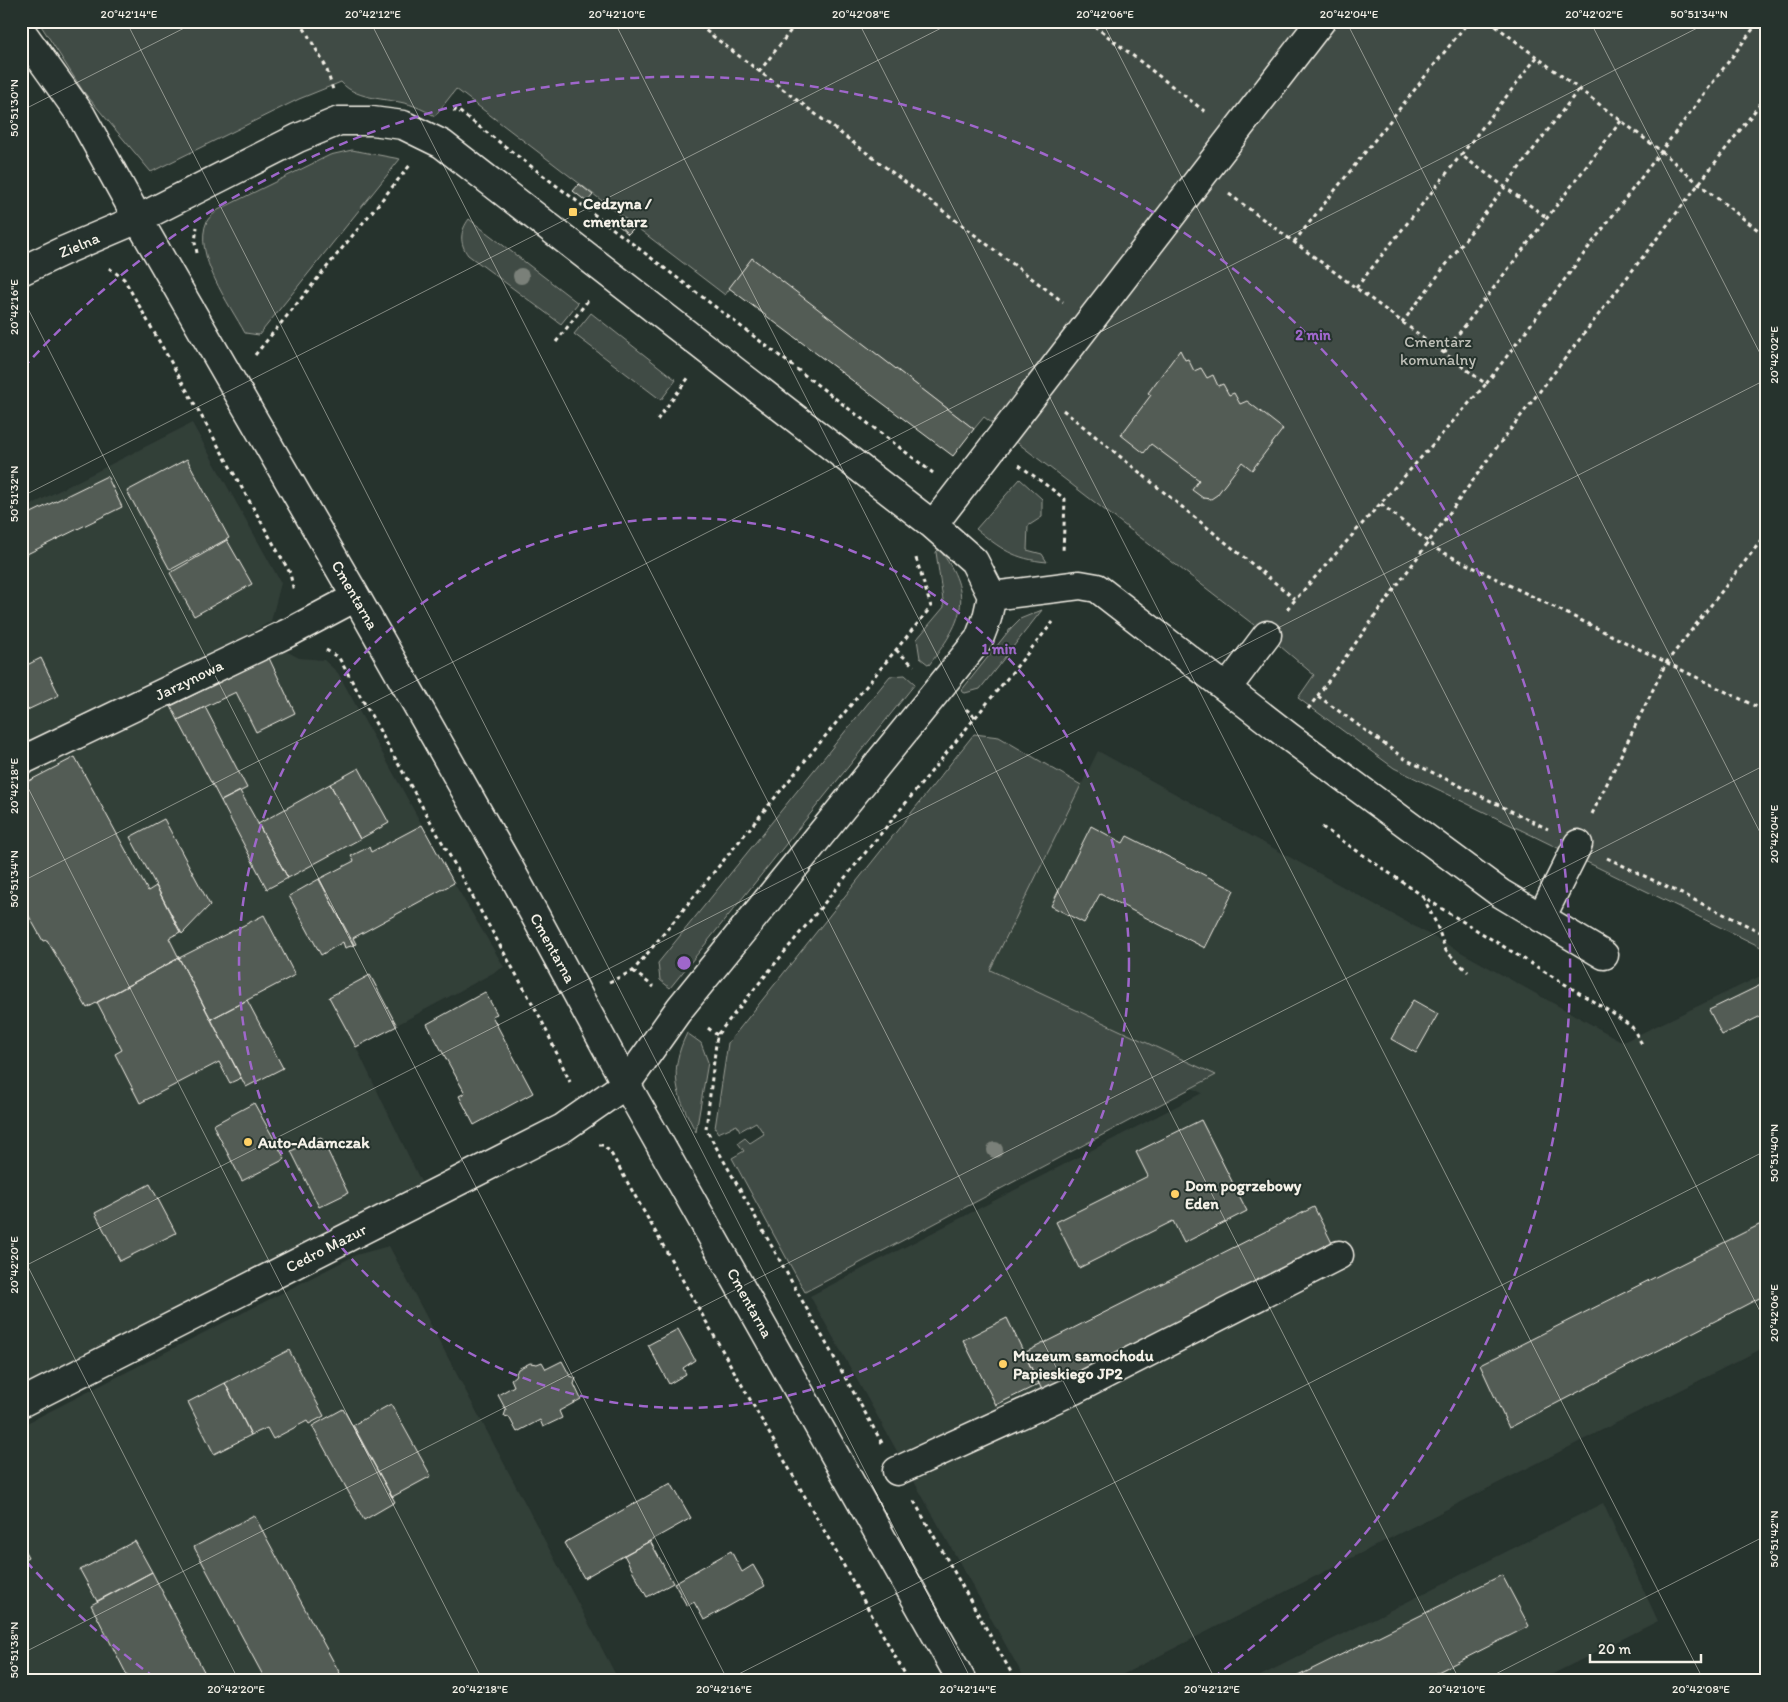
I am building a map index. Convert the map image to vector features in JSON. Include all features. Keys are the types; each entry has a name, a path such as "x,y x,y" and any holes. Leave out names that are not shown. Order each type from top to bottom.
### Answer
{"street":[{"path":"934,525 1039,391 1321,21"},
{"name":"Cmentarna","path":"21,31 81,115 138,219 356,597 511,871 626,1084 962,1681"},
{"path":"339,121 372,120 403,125 442,144 934,525 974,561 992,596 1080,585 1097,588 1288,736 1500,893 1604,955"},
{"name":"Zielna","path":"21,271 138,219 298,138 339,121"},
{"name":"Cedro Mazur","path":"21,1402 563,1128 626,1084 680,1008 979,639 987,618 992,596"},
{"name":"Jarzynowa","path":"21,761 292,631 356,597"},
{"path":"1227,688 1267,635"},
{"path":"1541,918 1578,844"},
{"path":"897,1470 1074,1390 1339,1255"}],"path":[{"path":"300,21 326,67 339,121"},
{"path":"693,21 1090,322"},
{"path":"759,72 798,21"},
{"path":"1088,21 1234,134"},
{"path":"1294,242 1469,21"},
{"path":"1489,21 1661,151 1699,184 1767,237"},
{"path":"1267,635 1295,599 1486,384 1759,21"},
{"path":"1356,288 1537,57"},
{"path":"1402,323 1579,89"},
{"path":"1288,736 1497,447 1767,96"},
{"path":"451,115 456,109 959,493"},
{"path":"1444,353 1621,121"},
{"path":"1461,155 1546,217"},
{"path":"248,349 253,357 415,159"},
{"path":"1203,175 1486,384"},
{"path":"198,218 195,242 198,258"},
{"path":"74,247 85,267 105,265 124,279 290,572 295,590 289,603 280,609 292,631 305,652 312,650 328,651 339,658 540,1017 570,1079 569,1094 554,1112 576,1146 585,1144 604,1145 612,1155 909,1681"},
{"path":"556,342 591,296"},
{"path":"657,420 690,375 698,381"},
{"path":"1039,391 1295,599"},
{"path":"994,447 1065,499 1062,561"},
{"path":"1381,504 1438,550 1767,712"},
{"path":"1578,844 1666,663 1767,533"},
{"path":"606,983 633,971 931,607 914,550"},
{"path":"1016,1681 706,1129 718,1035 1058,616"},
{"path":"896,650 917,668"},
{"path":"1318,696 1405,759 1767,935"},
{"path":"1322,826 1422,895 1612,1013 1632,1027 1642,1044"},
{"path":"1422,895 1436,923 1446,951 1468,972"},
{"path":"633,971 656,989"},
{"path":"540,1017 547,1014"}],"shaded area":[{"path":"192,423 281,583 271,621 225,648 21,747 21,510"},
{"path":"284,650 299,658 324,660 338,673 454,883 504,967 356,1047 424,1188 21,1389 21,779"},
{"path":"1098,751 1623,1042 1767,973 1767,1346 1110,1681 1026,1681 810,1296 1202,1093 981,987"},
{"path":"389,1246 619,1681 21,1681 21,1426 356,1255"},
{"path":"1603,1503 1658,1621 1539,1681 1250,1681"}],"green space":[{"name":"Cmentarz komunalny","path":"38,21 1767,21 1767,950 1394,768 1298,698 1314,675 1267,635 984,417 974,429 752,259 725,295 456,89 435,116 405,103 356,93 341,82 299,99 151,172 83,91"},
{"path":"352,150 400,159 259,335 245,333 222,294 208,264 204,248 204,234 207,221 218,210 330,155"},
{"path":"469,219 578,303 561,324 468,255 463,246 462,232"},
{"path":"591,313 676,380 661,400 574,334"},
{"path":"1020,479 1042,499 1042,517 1028,526 1027,550 1042,554 1047,562 1017,556 993,542 976,529"},
{"path":"939,549 951,566 958,581 961,595 960,609 949,636 929,665 920,658 917,639 944,607 936,552"},
{"path":"1042,610 980,689 965,693 961,691 1020,619"},
{"path":"905,675 915,684 670,988 660,980 658,963 890,676"},
{"path":"974,734 999,737 1081,785 990,970 1216,1075 805,1292 732,1158 744,1151 738,1143 745,1138 750,1143 764,1134 756,1122 740,1131 737,1125 718,1133 715,1128 728,1043"},
{"path":"687,1033 701,1043 708,1062 696,1132 679,1095 676,1072 681,1047"}],"building":[{"path":"579,184 593,195 587,202 573,191"},
{"path":"621,217 634,228 628,234 616,223"},
{"path":"752,258 974,429 953,456 729,288"},
{"path":"1180,350 1185,360 1188,359 1194,371 1201,368 1207,378 1213,375 1218,386 1223,384 1229,395 1234,393 1240,404 1247,401 1283,429 1252,470 1242,462 1217,495 1211,499 1203,498 1192,490 1199,480 1151,444 1144,453 1121,435 1151,395 1148,393"},
{"path":"187,459 229,538 170,570 127,491"},
{"path":"107,476 122,507 25,555 21,548 21,518"},
{"path":"227,540 252,584 194,616 170,573"},
{"path":"41,658 59,695 21,713 21,668"},
{"path":"269,658 295,713 256,732 236,692 178,720 171,706"},
{"path":"205,707 247,788 221,801 178,720"},
{"path":"75,757 148,891 156,886 180,932 169,938 179,958 87,1008 47,940 43,941 21,902 21,785"},
{"path":"359,768 389,823 360,839 330,784"},
{"path":"330,784 360,839 288,878 258,824"},
{"path":"240,791 288,878 267,889 221,801"},
{"path":"164,819 210,905 182,934 130,837"},
{"path":"422,825 454,883 353,938 356,944 354,945 319,879 354,861 351,856 369,847 371,852"},
{"path":"1091,826 1123,843 1127,836 1234,890 1205,948 1100,894 1084,923 1051,906"},
{"path":"319,879 354,945 345,948 343,942 321,955 289,896"},
{"path":"264,915 295,975 211,1019 179,958"},
{"path":"179,958 241,1078 230,1083 219,1062 140,1103 115,1054 122,1050 97,1002"},
{"path":"370,975 397,1026 356,1047 329,997"},
{"path":"1767,982 1767,1013 1722,1035 1709,1010"},
{"path":"485,992 497,1014 492,1016 533,1093 474,1125 459,1096 465,1093 427,1024"},
{"path":"247,1000 283,1068 246,1087 211,1019"},
{"path":"1413,1000 1438,1014 1416,1053 1391,1039"},
{"name":"Auto-Adamczak","path":"254,1103 285,1159 242,1181 213,1125"},
{"name":"Dom pogrzebowy Eden","path":"1201,1120 1247,1211 1184,1243 1173,1221 1079,1268 1056,1222 1148,1176 1136,1152"},
{"path":"321,1137 348,1193 319,1207 291,1151"},
{"path":"150,1184 176,1233 120,1261 95,1213"},
{"path":"1314,1207 1335,1249 1044,1394 1024,1353"},
{"path":"1767,1221 1767,1294 1509,1428 1480,1365"},
{"name":"Muzeum samochodu Papieskiego JP2","path":"1007,1318 1039,1384 996,1405 963,1340"},
{"path":"678,1329 695,1360 683,1368 686,1374 669,1384 648,1345"},
{"path":"289,1350 324,1416 309,1424 307,1421 273,1439 267,1428 251,1435 225,1383"},
{"path":"562,1361 570,1376 576,1378 574,1384 581,1399 559,1411 562,1418 543,1427 540,1420 517,1432 509,1417 504,1416 506,1410 498,1395 514,1386 511,1379 515,1376 518,1369 530,1363 537,1364 542,1362 546,1369"},
{"path":"225,1383 251,1435 214,1454 188,1402"},
{"path":"391,1404 431,1476 392,1497 353,1425"},
{"path":"343,1409 395,1502 364,1520 312,1426"},
{"path":"671,1483 691,1518 584,1578 564,1543"},
{"path":"254,1515 344,1681 266,1681 194,1547"},
{"path":"135,1541 152,1572 97,1601 80,1570"},
{"path":"650,1541 673,1583 647,1597 624,1555"},
{"path":"21,1544 28,1557 21,1561"},
{"path":"731,1551 742,1572 753,1565 765,1586 704,1620 694,1602 687,1606 674,1583"},
{"path":"152,1572 209,1681 130,1681 91,1605"},
{"path":"1502,1575 1529,1626 1420,1681 1288,1681"}],"place":[{"name":"Cedzyna / cmentarz","path":"573,212"},
{"name":"Auto-Adamczak","path":"248,1142"},
{"name":"Dom pogrzebowy Eden","path":"1175,1194"},
{"name":"Muzeum samochodu Papieskiego JP2","path":"1003,1364"}]}
